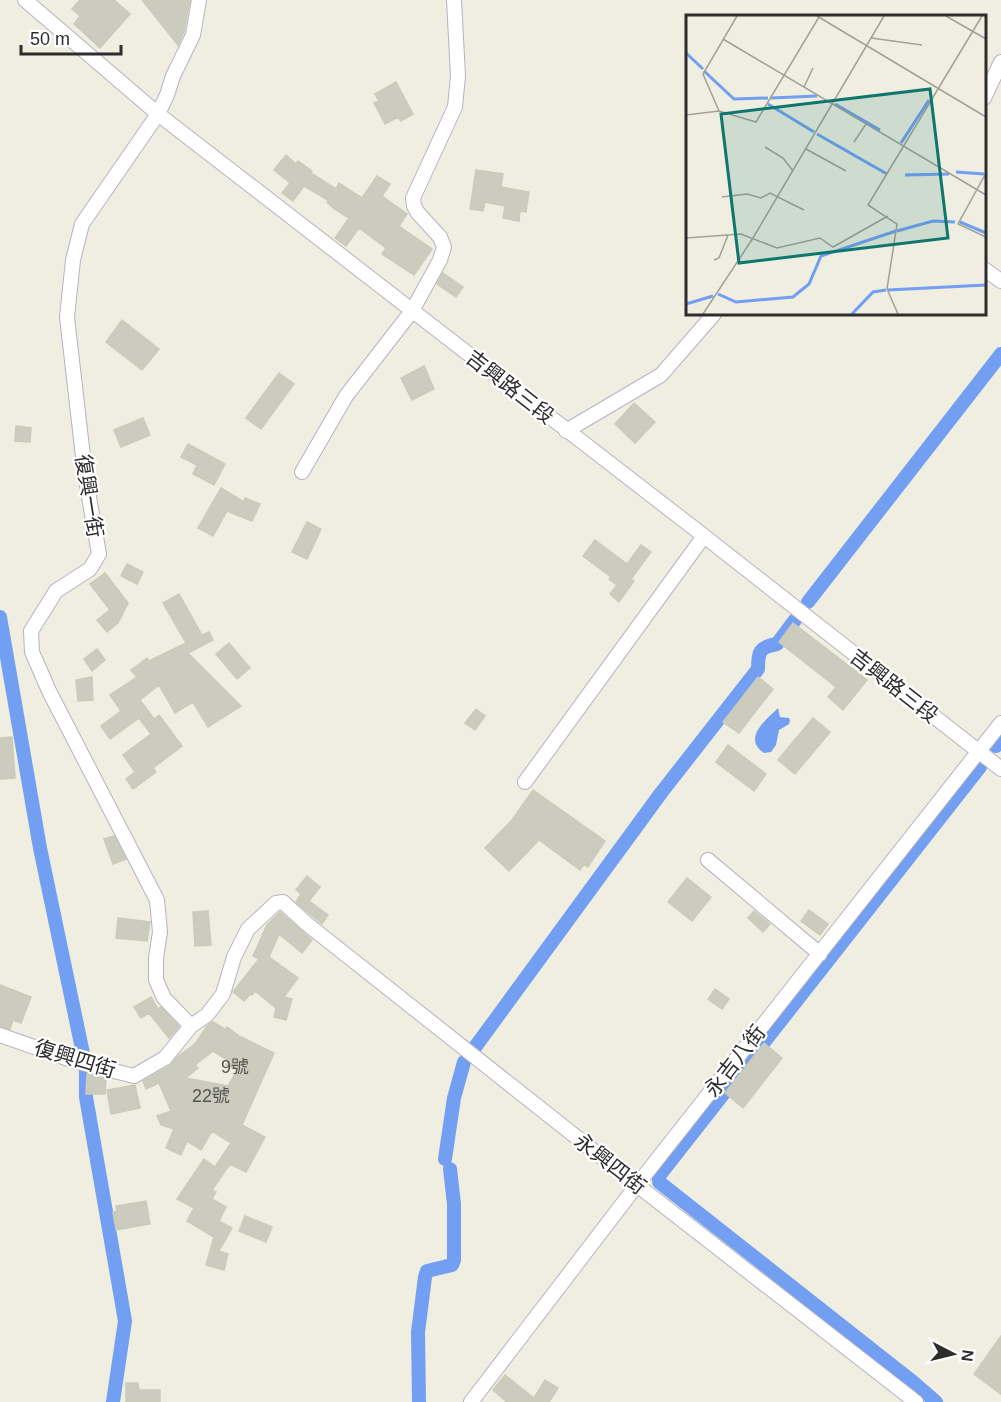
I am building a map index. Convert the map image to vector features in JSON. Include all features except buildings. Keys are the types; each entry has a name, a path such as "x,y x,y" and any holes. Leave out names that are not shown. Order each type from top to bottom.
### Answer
{"street":[{"name":"吉興路三段","path":"25,0 158,114 1001,769"},
{"name":"復興一街","path":"191,1026 164,998 156,980 156,958 160,932 157,900 49,691 32,652 31,631 56,591 90,569 99,554 85,474 68,317 73,260 82,224 158,114 172,76 193,34 199,0"},
{"path":"302,472 346,396 412,311 440,260 444,247 440,237 418,213 413,198 454,108 458,76 454,0"},
{"path":"986,94 1001,62"},
{"path":"986,270 1001,281"},
{"path":"566,431 661,375 713,315"},
{"path":"525,782 704,536"},
{"name":"永吉八街","path":"471,1402 638,1185 1001,723"},
{"path":"708,860 820,954"},
{"name":"復興四街","path":"0,1035 74,1061 134,1076 165,1058 191,1026 207,1015 223,994 234,957 248,929 276,903 283,902 307,924"},
{"name":"永興四街","path":"307,924 916,1402"}],"water":[{"path":"778,708 780,717 789,718 789,724 779,730 776,745 771,752 764,753 755,741 756,735 762,724"}],"waterway":[{"path":"808,602 1001,354"},
{"path":"0,617 40,848 85,1063"},
{"path":"473,1050 661,793 758,669 758,658 761,651 777,644 795,620"},
{"path":"996,746 1001,740"},
{"path":"936,1402 659,1182 659,1176 980,767"},
{"path":"445,1159 454,1098 464,1062"},
{"path":"86,1067 86,1097 125,1321 113,1402"},
{"path":"419,1402 418,1332 425,1277 427,1271 452,1265 454,1260 454,1204 450,1169"}]}
